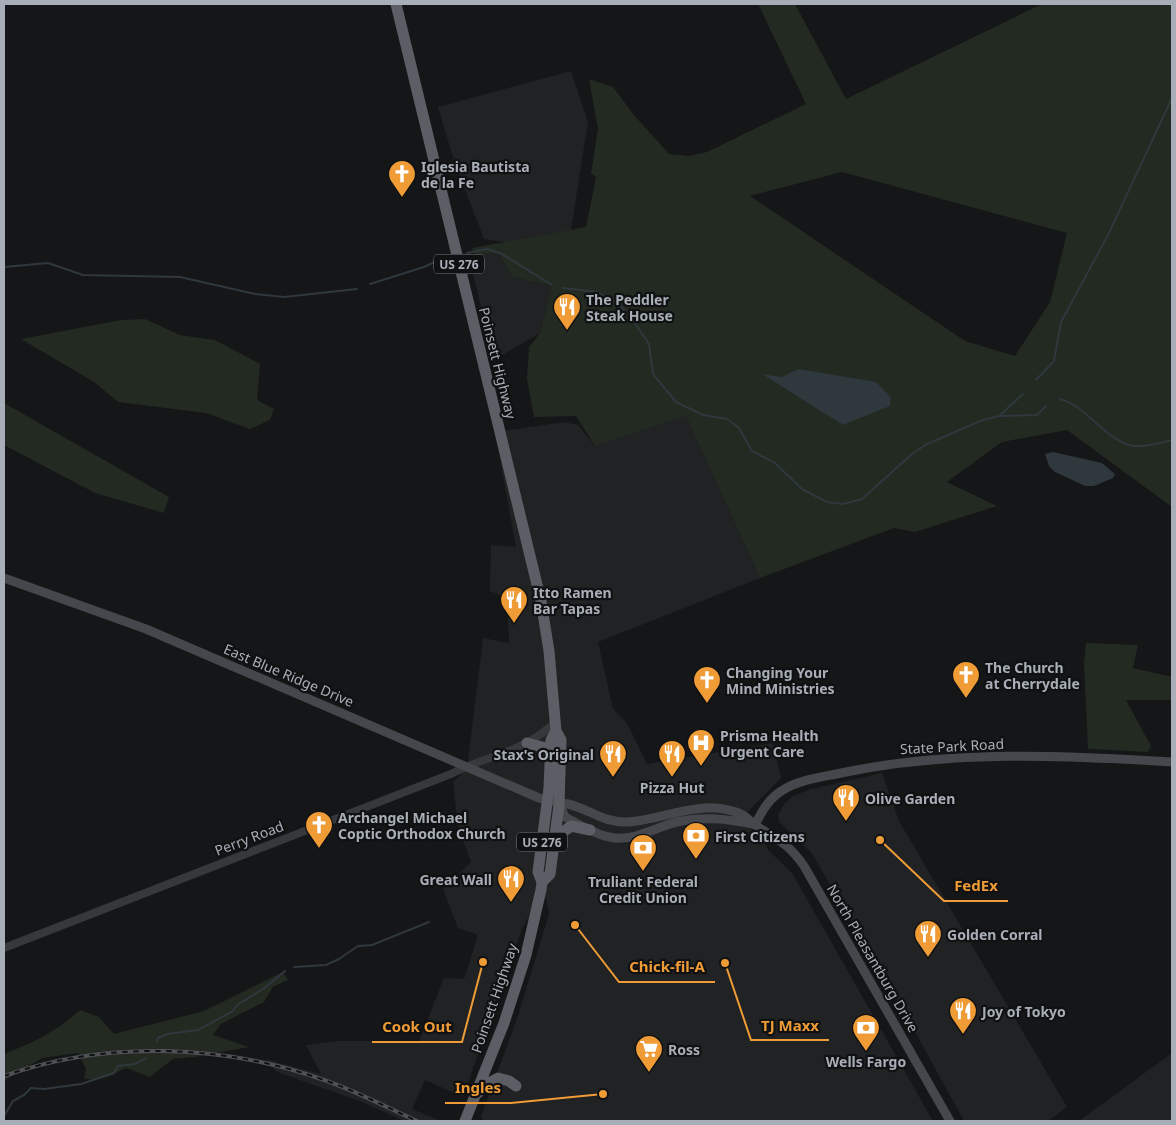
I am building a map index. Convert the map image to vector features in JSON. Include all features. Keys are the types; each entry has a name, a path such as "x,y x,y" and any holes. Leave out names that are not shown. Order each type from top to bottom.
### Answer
{"highway":[{"name":"Poinsett Highway","path":"396,4 541,601 551,668 555,727 561,740 559,804 552,864 550,874 542,882"},
{"name":"Poinsett Highway","path":"465,1121 517,984 534,926 542,882 538,872 548,801 551,740 555,727"},
{"path":"528,743 546,748 551,755"},
{"path":"552,864 563,832 566,829 576,826 590,830"},
{"path":"475,1096 485,1085 498,1078 509,1081 516,1086"}],"main road":[{"name":"East Blue Ridge Drive","path":"4,578 146,629 464,766 559,804"},
{"name":"State Park Road","path":"755,825 772,798 786,788 827,776 887,764 936,759 1018,756 1083,757 1172,762"},
{"path":"559,804 568,804 596,816 620,822 636,821 684,810 719,808 744,816 755,825 721,819 693,820 672,824 640,835 616,838 590,830 565,818 559,804"},
{"name":"North Pleasantburg Drive","path":"755,825 783,841 804,866 950,1121"}],"street":[{"name":"Perry Road","path":"4,948 451,774 464,766 528,743 555,727"}],"shaded area":[{"path":"758,4 795,4 846,99 1042,4 1172,4 1172,507 1067,430 1002,442 947,482 997,506 915,532 894,528 760,578 686,416 595,446 576,416 534,417 527,379 529,347 540,333 551,286 512,277 498,252 476,257 472,248 586,227 596,177 591,173 598,129 589,79 613,87 634,115 669,154 689,156 707,152 806,104","holes":["842,172 1067,233 1050,302 1015,356 965,341 750,196"]},
{"path":"571,71 588,122 571,230 509,243 484,239 454,161 438,107"},
{"path":"498,252 512,277 551,286 540,333 494,360 470,262 476,257"},
{"path":"145,319 180,335 215,340 260,364 257,400 274,409 270,420 250,429 206,413 118,402 94,382 21,339 121,320"},
{"path":"798,369 876,382 891,397 890,406 843,425 762,374 782,377"},
{"path":"4,403 169,497 164,513 95,493 4,445"},
{"path":"686,415 760,578 598,642 613,709 627,723 647,764 773,743 781,778 739,820 763,837 768,850 792,873 933,1121 483,1121 481,1116 517,1019 549,914 544,888 522,929 463,1097 425,1080 412,1109 441,1121 404,1121 360,1101 277,1072 265,1059 321,1074 306,1045 338,1041 419,1041 444,978 464,979 478,935 458,928 443,889 471,862 458,827 453,782 467,769 483,638 509,643 507,598 490,591 491,545 516,547 495,432 565,422 578,425 595,446"},
{"path":"1053,452 1102,463 1115,474 1113,478 1094,486 1085,486 1055,472 1049,466 1045,454"},
{"path":"1086,643 1138,645 1133,668 1172,677 1172,700 1126,700 1151,746 1148,752 1088,749 1084,664"},
{"path":"882,773 899,821 1067,1107 1048,1121 964,1121 897,999 811,852 779,822 778,815 784,804 793,796 811,789"},
{"path":"283,972 288,980 273,987 264,1002 221,1024 213,1035 249,1047 173,1059 150,1077 126,1068 106,1078 96,1080 84,1078 86,1069 78,1053 42,1058 4,1081 4,1054 44,1036 80,1010 99,1017 114,1034 204,1011"},
{"path":"1172,1053 1172,1121 1079,1121"}],"waterway":[{"path":"1036,380 1054,361 1061,322 1108,235 1172,98"},
{"path":"467,253 487,249 502,254 552,285"},
{"path":"370,284 424,267 443,258"},
{"path":"4,267 48,263 83,275 180,277 255,294 284,297 357,289"},
{"path":"563,288 597,292 618,304 630,316 649,344 653,374 676,402 703,415 727,419 739,428 752,451 775,463 802,489 827,502 843,504 862,499 912,454 927,444 983,420 999,416 1023,394"},
{"path":"1060,399 1079,409 1106,432 1124,443 1144,446 1172,440"},
{"path":"1000,416 1037,415 1046,406"},
{"path":"294,967 326,965 358,946 372,945 429,922"},
{"path":"157,1041 158,1038 167,1034 198,1030 233,1011 237,1005 266,987 285,971"},
{"path":"4,1116 13,1101 24,1095 31,1088 44,1089 81,1084 114,1073 118,1066 135,1064 146,1058"}],"railway":[{"path":"4,1076 43,1064 82,1056 123,1052 205,1053 246,1059 324,1080 417,1121"}],"place":[{"name":"Iglesia Bautista de la Fe","path":"402,198"},
{"name":"The Peddler Steak House","path":"567,331"},
{"name":"Itto Ramen Bar Tapas","path":"514,624"},
{"name":"The Church at Cherrydale","path":"966,699"},
{"name":"Changing Your Mind Ministries","path":"707,704"},
{"name":"Prisma Health Urgent Care","path":"701,767"},
{"name":"Stax's Original","path":"613,778"},
{"name":"Pizza Hut","path":"672,778"},
{"name":"Olive Garden","path":"846,822"},
{"name":"FedEx","path":"880,840"},
{"name":"Archangel Michael Coptic Orthodox Church","path":"319,849"},
{"name":"First Citizens","path":"696,860"},
{"name":"Truliant Federal Credit Union","path":"643,872"},
{"name":"Great Wall","path":"511,903"},
{"name":"Chick-fil-A","path":"575,925"},
{"name":"Golden Corral","path":"928,958"},
{"name":"Cook Out","path":"483,962"},
{"name":"TJ Maxx","path":"725,963"},
{"name":"Joy of Tokyo","path":"963,1035"},
{"name":"Wells Fargo","path":"866,1052"},
{"name":"Ross","path":"649,1073"},
{"name":"Ingles","path":"603,1094"}]}
